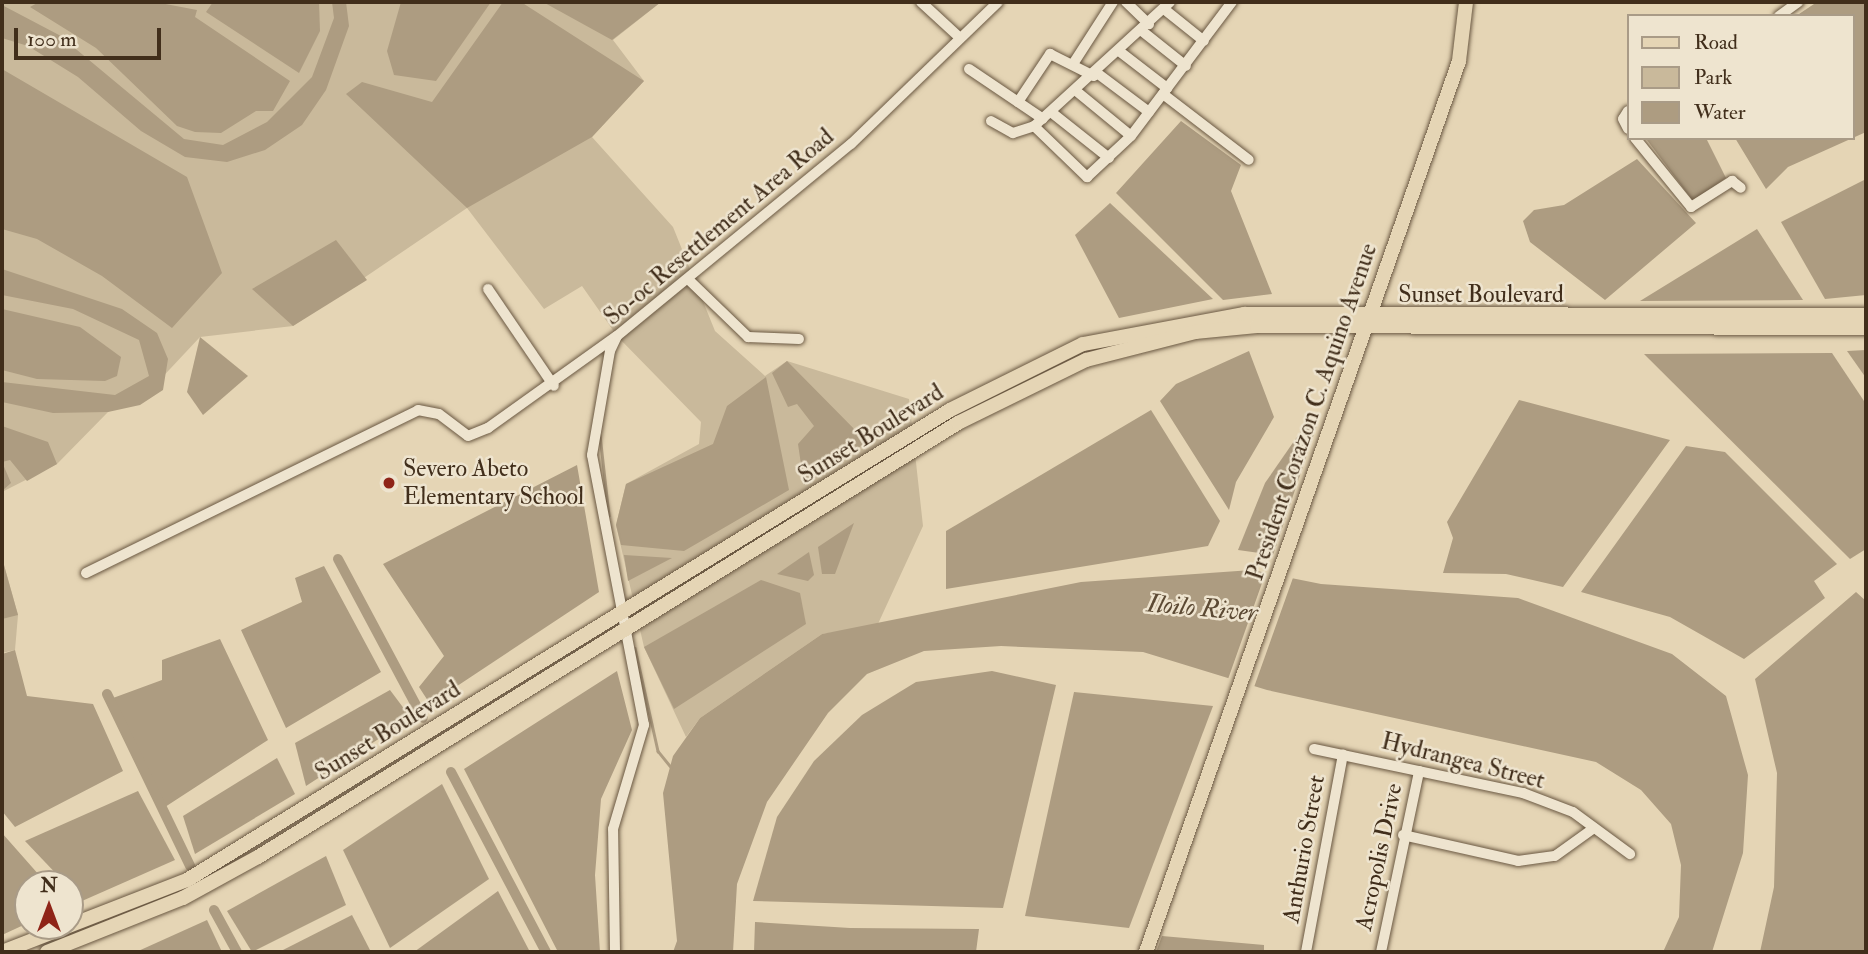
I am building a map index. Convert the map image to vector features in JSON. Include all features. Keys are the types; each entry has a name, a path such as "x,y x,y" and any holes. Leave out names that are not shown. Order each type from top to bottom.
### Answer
{"main road":[{"name":"President Corazon C. Aquino Avenue","path":"1146,952 1459,61 1466,2"},
{"name":"Sunset Boulevard","path":"47,952 183,898 258,857 950,410 1083,344 1138,329 1244,314 1367,323"},
{"name":"Sunset Boulevard","path":"1823,324 1866,315"},
{"name":"Sunset Boulevard","path":"2,952 187,880 958,423 1086,359 1138,344 1257,326 1367,323 1823,324 1866,328"},
{"path":"950,410 958,423"}],"street":[{"path":"921,2 960,38"},
{"name":"So-oc Resettlement Area Road","path":"615,952 613,829 644,725 622,620 592,435 617,335 690,281 851,144 998,2"},
{"path":"1073,64 1113,2"},
{"path":"1126,2 1145,27 1186,66"},
{"path":"1043,119 1087,177 1131,136 1232,2"},
{"path":"1782,14 1798,2"},
{"path":"991,121 1013,133 1043,119 1096,74 1167,5 1205,41"},
{"path":"1119,51 1249,160"},
{"path":"1018,102 1048,55 1096,74 1149,112"},
{"path":"969,69 1043,119 1110,158"},
{"path":"1075,90 1131,136"},
{"path":"1637,140 1691,207 1732,181 1741,188"},
{"path":"690,281 748,337 799,339"},
{"path":"488,289 554,386"},
{"path":"86,573 418,410 439,414 468,436 554,386 617,335"},
{"name":"Hydrangea Street","path":"1314,749 1523,793 1594,828 1630,854"},
{"name":"Anthurio Street","path":"1306,952 1343,754"},
{"name":"Acropolis Drive","path":"1381,952 1403,835 1419,771"},
{"path":"1403,835 1536,860 1556,856 1594,828"}],"green space":[{"path":"2,2 661,2 613,40 644,81 592,137 673,227 715,331 765,376 787,361 909,399 923,526 877,626 822,634 700,718 686,737 644,647 616,525 626,484 699,444 701,422 617,336 582,286 544,309 467,208 293,326 200,337 155,385 108,412 57,464 2,492"},
{"path":"2,558 18,615 15,650 2,653"}],"water":[{"path":"39,2 155,2 197,10 195,17 290,81 273,111 256,111 221,133 195,132 177,126 96,48 30,7"},
{"path":"213,2 319,2 320,31 299,73 206,12"},
{"path":"332,2 346,2 349,26 326,90 302,125 265,150 227,162 185,157 141,131 78,77 28,46 2,38 2,5 59,35 184,139 223,145 267,122 312,77 334,18"},
{"path":"401,2 491,2 436,81 394,75 387,51"},
{"path":"503,2 521,2 644,81 592,137 467,208 346,94 362,82 432,102"},
{"path":"543,2 661,2 612,40"},
{"path":"1817,2 1866,2 1866,132 1854,137 1854,14 1799,14"},
{"path":"2,69 187,177 222,273 172,328 102,276 37,239 2,229"},
{"path":"1181,121 1241,165 1231,191 1272,294 1223,300 1116,193"},
{"path":"1647,140 1707,140 1726,178 1693,201"},
{"path":"1736,140 1848,140 1788,167 1766,189"},
{"path":"1637,159 1696,223 1605,300 1530,242 1523,221 1534,210 1564,205"},
{"path":"1866,179 1866,295 1825,299 1781,222"},
{"path":"1110,203 1213,299 1119,318 1075,235"},
{"path":"1757,229 1803,300 1640,301"},
{"path":"336,240 367,280 293,326 252,289"},
{"path":"2,269 122,309 157,333 168,359 163,390 140,405 108,412 53,413 2,402 2,382 115,395 149,376 139,340 73,309 2,295"},
{"path":"2,309 80,327 121,357 117,376 105,381 37,379 2,370"},
{"path":"200,337 248,376 203,415 187,392"},
{"path":"1866,350 1866,378 1847,351"},
{"path":"1249,351 1274,417 1236,482 1229,510 1160,401 1176,384"},
{"path":"1832,353 1866,404 1866,549 1850,559 1644,354"},
{"path":"787,361 867,442 804,485 798,444 814,426 797,404 788,407 772,373"},
{"path":"766,377 789,490 684,551 621,545 616,525 626,484 713,444 727,406"},
{"path":"1519,400 1670,440 1563,587 1506,574 1443,573 1453,538 1447,522"},
{"path":"1151,410 1220,521 1208,546 946,589 946,531"},
{"path":"1308,421 1317,425 1273,555 1238,550 1265,483"},
{"path":"2,426 48,442 57,464 27,481 10,460 2,462"},
{"path":"1686,446 1725,452 1837,564 1814,581 1825,598 1744,659 1670,617 1581,592"},
{"path":"2,462 11,483 2,491"},
{"path":"577,465 599,592 430,704 419,687 444,656 383,564"},
{"path":"854,523 835,574 822,574 818,547"},
{"path":"809,552 814,575 808,581 777,574"},
{"path":"624,555 672,558 628,581"},
{"path":"2,558 18,615 2,619"},
{"path":"324,566 381,672 286,728 241,630 302,602 295,578"},
{"name":"Iloilo River","path":"1252,570 1321,584 1518,598 1672,654 1726,696 1748,775 1743,853 1712,952 1663,952 1679,917 1681,865 1671,824 1641,790 1596,762 1267,690 1143,652 1001,646 924,651 867,674 828,713 767,802 737,884 733,952 673,952 677,941 663,793 673,756 700,718 822,634 1081,582"},
{"path":"761,580 800,593 806,624 674,709 644,647"},
{"path":"1856,592 1866,601 1866,952 1760,952 1774,887 1777,773 1755,679"},
{"path":"220,639 268,740 165,807 113,698 162,680 162,660"},
{"path":"15,650 27,696 93,704 123,771 15,827 2,811 2,654"},
{"path":"617,671 632,730 601,799 595,875 600,952 558,952 464,769"},
{"path":"992,671 1056,685 1003,908 753,901 777,817 814,761 862,715 916,682"},
{"path":"390,690 411,718 306,786 295,743"},
{"path":"1074,692 1213,706 1129,928 1025,916"},
{"path":"277,758 295,794 195,854 183,816"},
{"path":"442,784 489,879 390,948 343,850"},
{"path":"138,791 175,860 84,900 84,870 53,870 25,841"},
{"path":"2,833 35,870 14,870 14,929 2,935"},
{"path":"326,856 346,905 252,952 227,911"},
{"path":"498,891 530,952 414,952"},
{"path":"352,915 371,952 279,952"},
{"path":"207,920 222,952 136,952"},
{"path":"755,922 850,928 979,929 976,952 754,952"},
{"path":"1162,936 1264,945 1264,952 1156,952"}],"pier":[{"path":"1267,569 1294,575 1253,690 1227,682"}],"waterway":[{"path":"600,435 609,515"},
{"path":"338,559 423,718"},
{"path":"635,648 658,751 671,767"},
{"path":"107,694 190,866"},
{"path":"451,772 546,952"},
{"path":"214,910 237,952"}],"place":[{"name":"Severo Abeto Elementary School","path":"389,483"}]}
